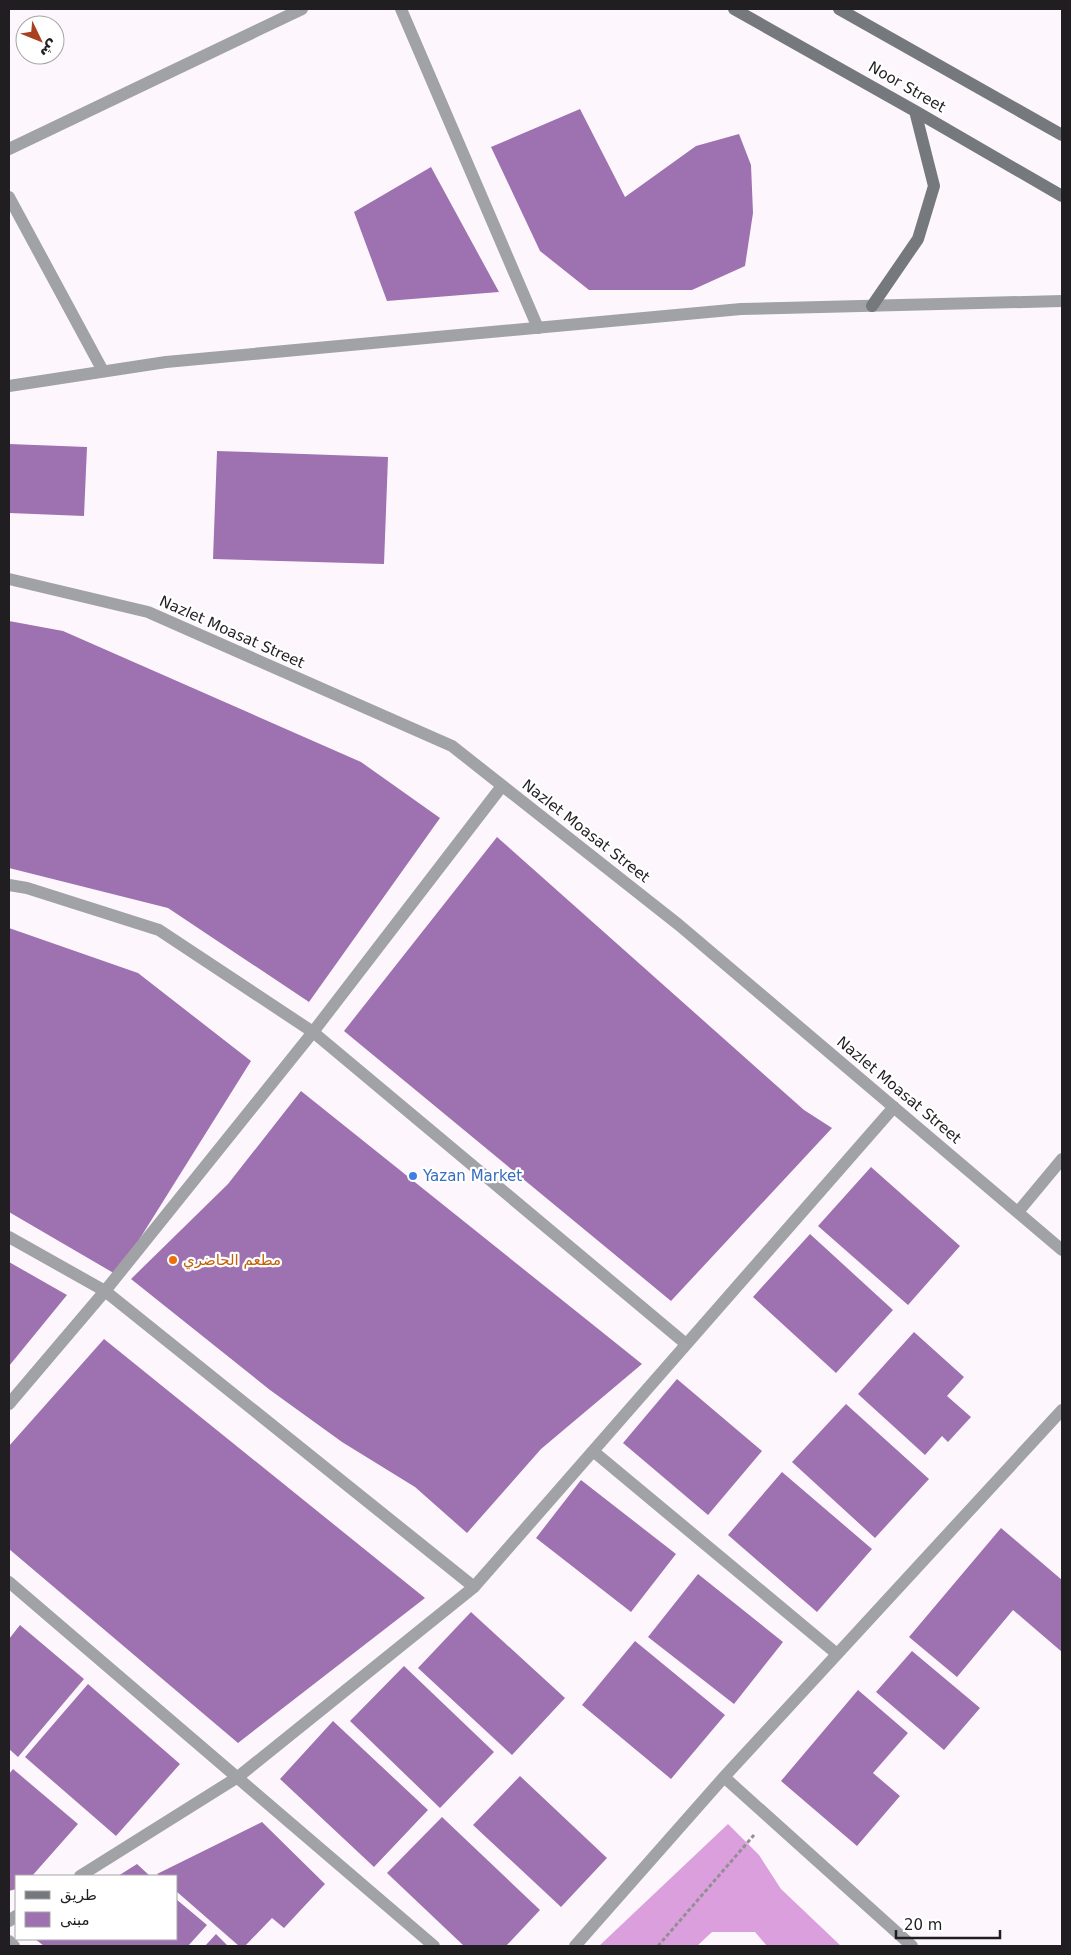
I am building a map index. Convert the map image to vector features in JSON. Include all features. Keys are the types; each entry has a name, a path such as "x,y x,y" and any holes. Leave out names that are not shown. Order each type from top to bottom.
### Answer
{"main road":[{"name":"Noor Street","path":"734,9 1062,196"},
{"path":"839,9 1062,135"},
{"path":"872,306 918,239 934,186 915,111"}],"street":[{"path":"9,149 302,9"},
{"path":"401,9 538,328"},
{"path":"9,197 103,372"},
{"path":"9,386 166,362 741,309 1062,301"},
{"name":"Nazlet Moasat Street","path":"9,579 148,612 452,746 679,925 1062,1250"},
{"path":"9,1404 104,1291 313,1032 502,786"},
{"path":"9,885 27,888 159,930 313,1032 686,1344"},
{"path":"82,1875 238,1777 474,1587 894,1107"},
{"path":"1018,1212 1062,1159"},
{"path":"9,1237 104,1291 474,1587"},
{"path":"575,1946 724,1777 1062,1410"},
{"path":"593,1451 837,1654"},
{"path":"9,1582 434,1946"},
{"path":"724,1777 912,1946"},
{"path":"9,1941 14,1946"}],"path":[{"path":"658,1946 769,1817"}],"shaded area":[{"path":"728,1824 759,1855 781,1889 841,1946 767,1946 755,1932 712,1932 697,1946 599,1946"}],"building":[{"path":"580,109 625,197 696,146 739,134 751,165 753,213 745,266 692,290 589,290 540,251 491,147"},
{"path":"431,167 499,292 387,301 354,212"},
{"path":"9,444 87,447 84,516 9,513"},
{"path":"217,451 388,457 384,564 213,559"},
{"path":"9,621 63,631 361,762 440,818 309,1002 168,908 9,868"},
{"path":"497,837 804,1110 832,1128 671,1301 344,1031"},
{"path":"9,928 138,973 251,1061 117,1275 9,1212"},
{"path":"301,1091 642,1364 541,1449 467,1533 415,1487 342,1442 270,1390 131,1279 228,1184"},
{"path":"871,1167 960,1246 908,1305 818,1226"},
{"path":"810,1234 893,1310 836,1373 753,1297"},
{"path":"9,1262 67,1295 9,1366"},
{"path":"914,1332 964,1377 947,1396 971,1417 948,1442 942,1436 925,1455 858,1394"},
{"path":"104,1339 425,1598 238,1743 9,1549 9,1446"},
{"path":"677,1379 762,1451 708,1515 623,1443"},
{"path":"846,1404 929,1479 875,1538 792,1462"},
{"path":"782,1472 872,1549 817,1612 728,1535"},
{"path":"581,1480 676,1554 631,1612 536,1538"},
{"path":"1001,1528 1062,1580 1062,1652 1013,1610 957,1677 909,1637"},
{"path":"698,1574 783,1642 734,1704 648,1637"},
{"path":"471,1612 565,1698 512,1755 418,1668"},
{"path":"20,1625 84,1679 18,1757 9,1749 9,1639"},
{"path":"635,1641 725,1715 671,1779 582,1705"},
{"path":"912,1651 980,1708 944,1750 876,1692"},
{"path":"404,1666 494,1752 440,1808 350,1721"},
{"path":"88,1684 180,1764 116,1836 25,1757"},
{"path":"858,1690 908,1733 873,1773 900,1796 857,1846 781,1781"},
{"path":"333,1721 428,1810 374,1867 280,1779"},
{"path":"13,1769 78,1824 33,1875 15,1875 15,1889 9,1891 9,1774"},
{"path":"520,1776 607,1858 561,1907 473,1825"},
{"path":"442,1817 540,1910 506,1946 464,1946 387,1873"},
{"path":"262,1822 325,1884 284,1928 272,1918 245,1946 239,1946 178,1893 178,1875 157,1874"},
{"path":"137,1864 149,1875 120,1875"},
{"path":"178,1901 207,1925 188,1946 44,1946 36,1940 178,1940"},
{"path":"216,1934 228,1946 205,1946"}],"place":[{"name":"Yazan Market","path":"413,1176"},
{"name":"مطعم الحاضري","path":"173,1260"}]}
